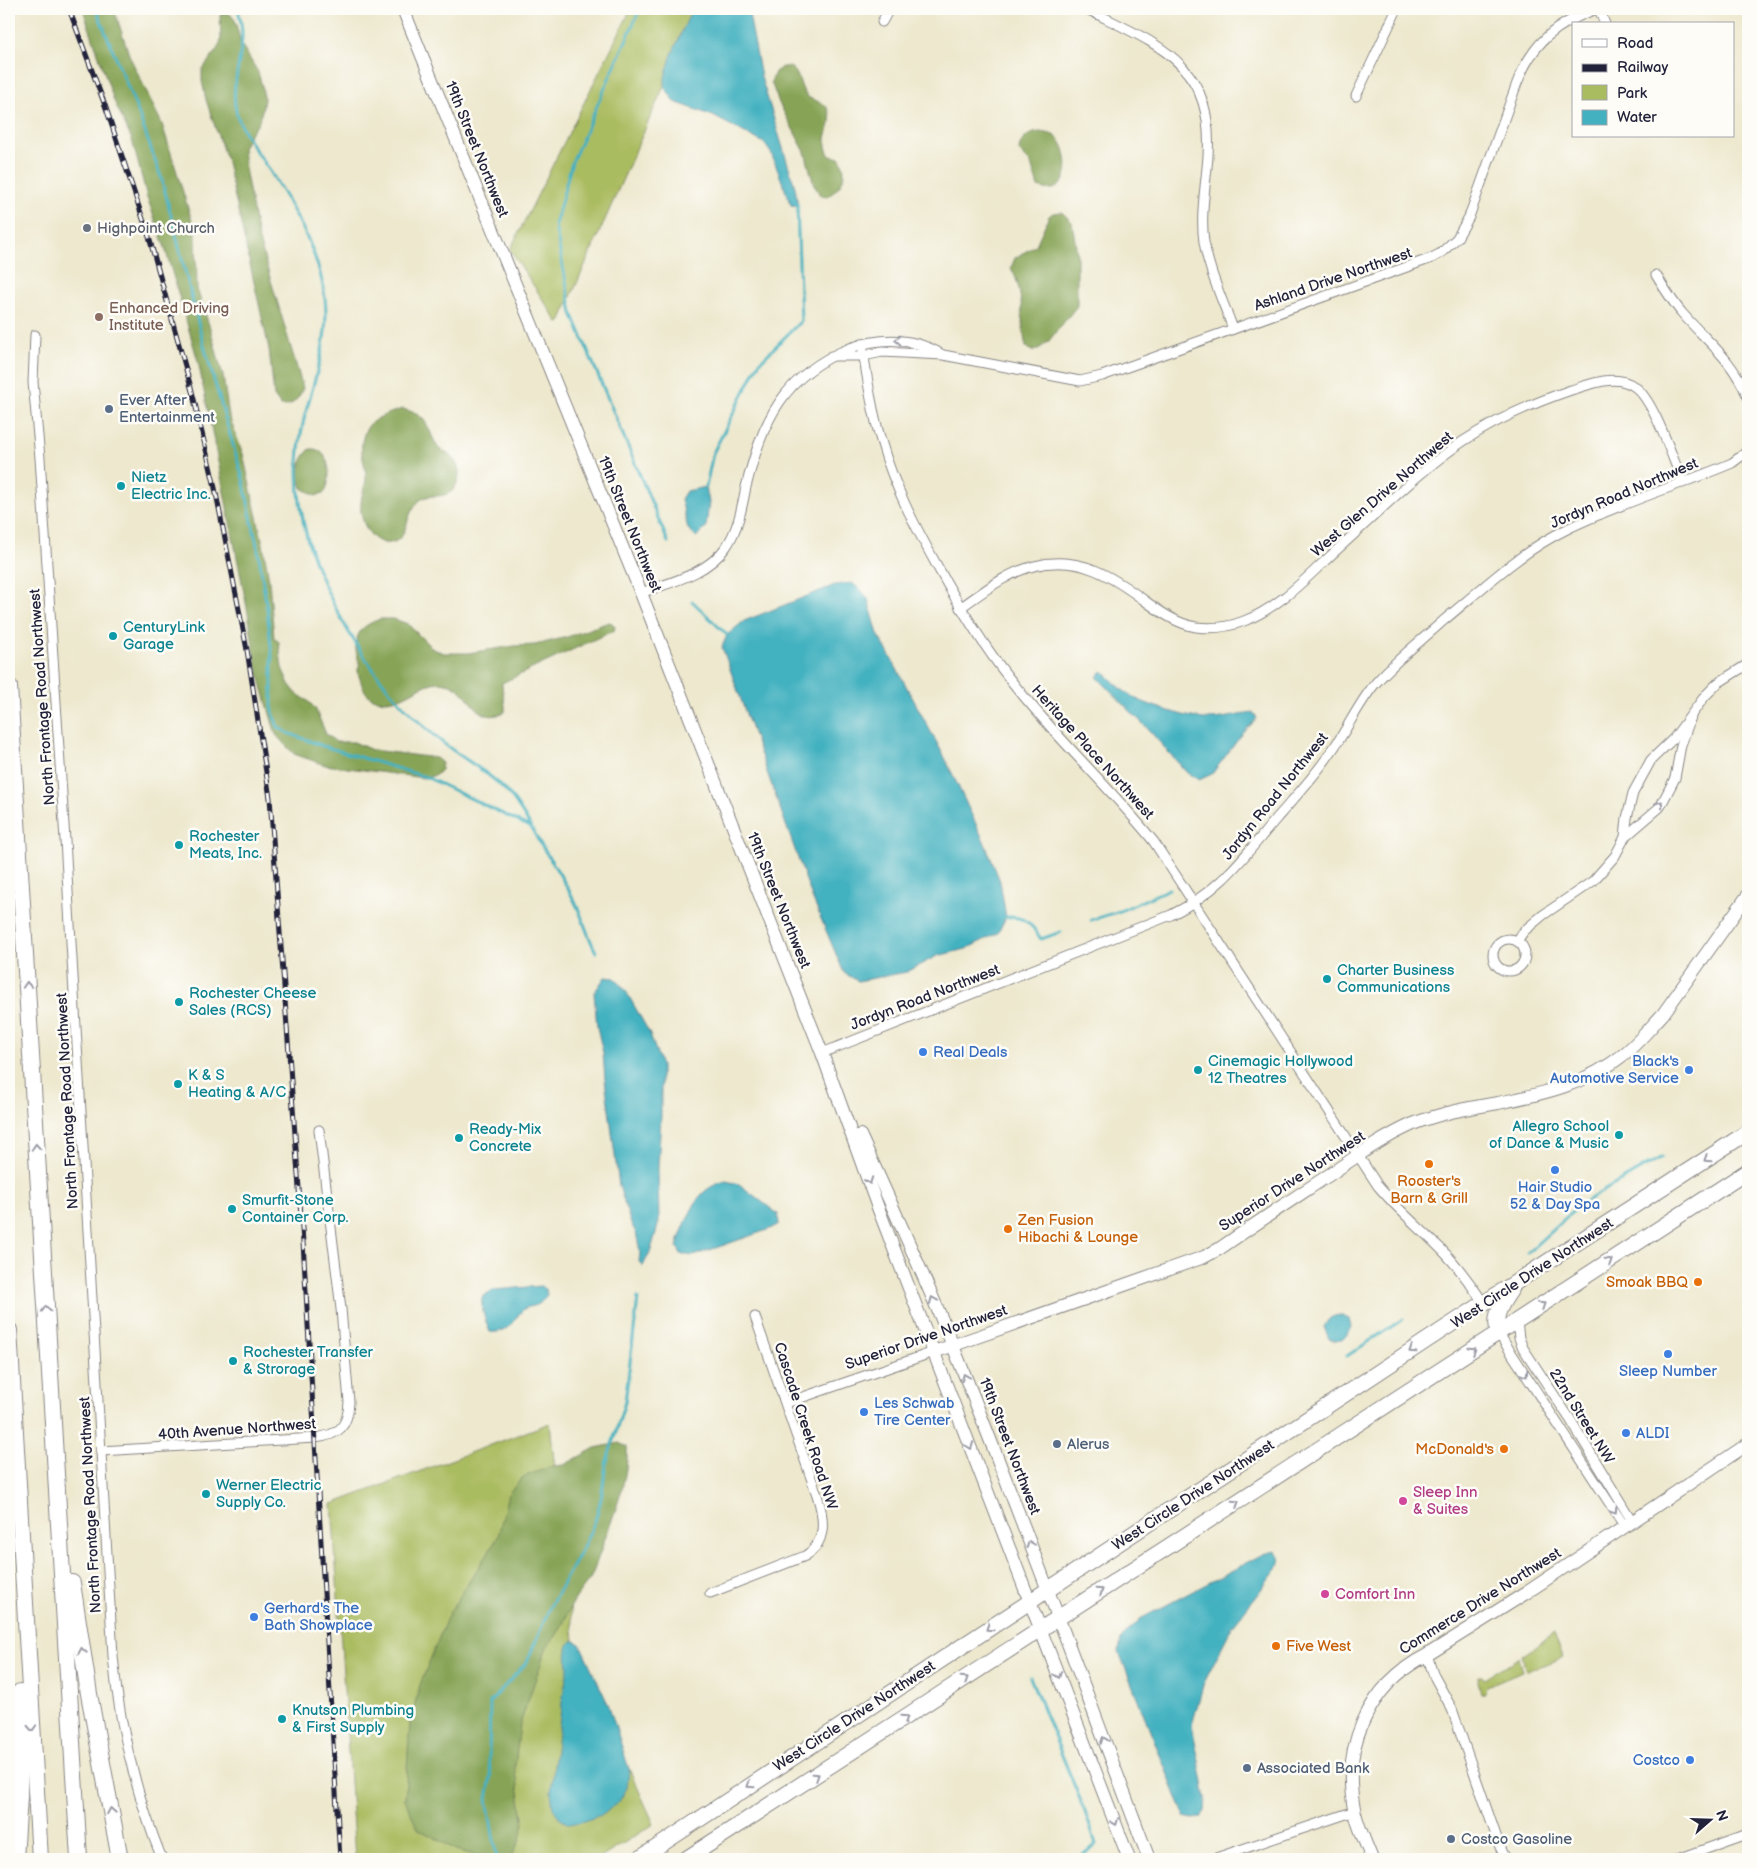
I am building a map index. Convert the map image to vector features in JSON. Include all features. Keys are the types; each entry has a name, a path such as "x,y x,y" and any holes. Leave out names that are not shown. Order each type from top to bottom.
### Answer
{"highway":[{"path":"9,686 79,1859"},
{"path":"9,1330 40,1859"},
{"path":"48,1358 76,1608 89,1694 120,1859"},
{"path":"15,1859 19,1797 23,1565"}],"main road":[{"name":"West Circle Drive Northwest","path":"639,1859 1748,1132"},
{"name":"West Circle Drive Northwest","path":"686,1859 1748,1171"},
{"path":"1499,1334 1496,1326 1498,1310 1516,1283"}],"street":[{"name":"19th Street Northwest","path":"403,9 641,593 822,1053 877,1205 1129,1859"},
{"path":"882,22 889,9"},
{"path":"1087,9 1145,39 1172,56 1188,72 1201,95 1206,110 1209,135 1204,242 1233,329"},
{"path":"1356,96 1397,9"},
{"name":"Ashland Drive Northwest","path":"831,356 864,356 882,352 943,355 1080,381 1102,376 1423,262 1441,253 1463,229 1472,211 1526,62 1540,43 1554,29 1572,19 1598,9"},
{"path":"1598,9 1604,22"},
{"path":"1656,275 1681,312 1730,363 1740,378 1748,397"},
{"name":"North Frontage Road Northwest","path":"35,335 33,382 40,458 65,840 112,1639 119,1703 136,1785 162,1859"},
{"name":"Ashland Drive Northwest","path":"641,593 691,575 712,563 726,547 737,526 758,442 769,418 796,381 812,367 831,356 862,344 880,340 907,341 927,346 943,355"},
{"name":"Heritage Place Northwest","path":"862,344 881,443 890,469 915,525 960,608 1009,679 1128,810 1154,842 1378,1186 1394,1206 1442,1249 1484,1304"},
{"name":"West Glen Drive Northwest","path":"960,608 1014,573 1034,566 1054,563 1077,564 1093,568 1125,585 1165,615 1195,627 1226,627 1259,615 1291,591 1433,464 1463,442 1511,414 1559,394 1615,380 1624,380 1641,391 1656,418 1683,483"},
{"name":"Jordyn Road Northwest","path":"822,1053 1171,915 1194,903 1207,894 1234,869 1319,770 1364,700 1392,666 1503,570 1534,548 1568,529 1732,463 1748,451"},
{"path":"1625,837 1627,818 1633,794 1655,755 1674,738 1705,696 1718,683 1748,664"},
{"path":"1517,941 1524,931 1543,915 1593,881 1615,856 1625,837 1660,807 1679,764 1681,745 1691,717"},
{"name":"Superior Drive Northwest","path":"786,1403 1204,1256 1396,1132 1432,1118 1544,1093 1578,1081 1608,1066 1635,1044 1663,1014 1748,895"},
{"name":"19th Street Northwest","path":"822,1053 900,1221 953,1345 1059,1618 1149,1859"},
{"name":"40th Avenue Northwest","path":"101,1451 328,1437 342,1429 349,1412 349,1402 341,1309 319,1130"},
{"name":"Cascade Creek Road NW","path":"710,1593 797,1560 812,1552 820,1538 823,1521 821,1506 755,1317"},
{"name":"22nd Street NW","path":"1517,1322 1519,1338 1523,1348 1570,1419 1628,1524"},
{"name":"22nd Street NW","path":"1499,1334 1628,1524"},
{"name":"Commerce Drive Northwest","path":"1372,1859 1354,1811 1351,1780 1352,1757 1357,1736 1365,1717 1380,1693 1393,1678 1410,1664 1427,1655 1748,1444"},
{"path":"1427,1655 1434,1676 1452,1709 1500,1847 1506,1859"},
{"path":"1213,1859 1354,1811"},
{"path":"1678,1859 1748,1834"}],"green space":[{"path":"83,9 114,9 130,57 162,124 196,234 197,289 223,376 229,416 243,454 263,544 269,580 274,638 279,642 282,668 289,684 296,693 315,708 326,734 336,742 354,742 372,750 436,758 442,763 441,770 436,775 424,778 325,765 294,754 276,735 256,665 248,613 198,361 165,248 147,197 132,140 114,101"},
{"path":"631,9 698,9 559,324 510,250"},
{"path":"224,13 230,14 235,20 241,44 258,72 262,86 264,99 262,111 258,124 251,132 243,148 258,237 303,388 295,401 285,406 281,406 274,396 269,349 227,162 206,100 202,81 202,70 218,48 221,40 220,15"},
{"path":"782,67 793,69 807,96 824,104 830,115 830,125 826,139 827,150 830,156 840,158 843,164 844,175 837,189 827,197 820,195 814,185 805,152 779,103 771,82 775,72"},
{"path":"1040,132 1053,135 1061,142 1067,161 1064,180 1058,186 1050,189 1038,187 1031,164 1019,151 1025,137"},
{"path":"1062,212 1072,222 1077,253 1077,306 1048,342 1033,351 1026,347 1020,297 1011,268 1015,258 1036,245 1049,216 1053,213"},
{"path":"402,409 423,419 439,449 453,459 459,473 452,491 440,496 423,498 419,501 411,513 401,537 393,542 384,543 378,541 369,533 363,521 361,500 366,477 362,443 364,435 371,424 381,417"},
{"path":"310,449 322,453 326,458 329,472 329,480 325,492 316,496 302,488 299,477 301,463"},
{"path":"380,619 394,619 408,624 433,649 444,653 468,653 535,645 567,637 609,622 615,627 614,631 502,683 505,712 495,716 487,715 480,711 455,686 446,683 437,682 429,684 405,696 388,701 378,700 368,695 363,688 358,673 357,639 358,634 364,628"},
{"path":"550,1423 575,1649 654,1824 599,1859 355,1859 332,1504"},
{"path":"619,1443 627,1447 627,1460 623,1487 615,1513 592,1576 574,1601 556,1636 547,1646 520,1724 515,1766 524,1824 519,1842 512,1856 503,1859 489,1859 456,1850 417,1828 405,1799 410,1722 420,1685 449,1613 498,1537 508,1494 523,1477 552,1466 564,1465 595,1448"},
{"path":"1554,1633 1563,1658 1526,1671 1522,1656"},
{"path":"1518,1658 1522,1671 1487,1686 1485,1693 1481,1693 1478,1681 1479,1676 1482,1676 1484,1679"}],"water":[{"path":"692,9 748,9 761,77 795,187 798,206 791,205 771,153 764,143 713,116 675,102 665,88 665,77 672,54"},
{"path":"706,487 709,502 706,528 696,537 688,529 681,499 686,491"},
{"path":"852,583 868,599 878,634 944,756 984,841 1000,881 1006,917 998,933 966,949 937,956 907,972 858,981 844,973 813,900 722,647 727,635 744,621 835,585"},
{"path":"1102,671 1131,696 1169,711 1201,719 1254,713 1257,718 1212,774 1199,780 1187,773 1146,727 1097,677"},
{"path":"605,977 615,978 626,991 650,1034 661,1065 661,1117 658,1168 659,1222 651,1250 643,1266 639,1262 640,1251 636,1233 630,1221 619,1186 603,1053 597,1027 594,993"},
{"path":"726,1181 739,1184 778,1214 779,1224 770,1229 693,1256 681,1254 677,1247 698,1198 707,1189"},
{"path":"541,1286 546,1289 547,1295 540,1303 524,1309 506,1329 490,1332 483,1311 482,1297 493,1290"},
{"path":"1340,1315 1349,1319 1351,1327 1346,1337 1336,1341 1329,1339 1324,1327 1330,1318"},
{"path":"1276,1551 1280,1560 1277,1569 1232,1627 1204,1682 1192,1725 1206,1798 1205,1811 1201,1818 1185,1817 1119,1652 1121,1639 1140,1619 1263,1554"},
{"path":"572,1641 580,1644 609,1706 629,1769 627,1788 620,1800 604,1814 569,1824 560,1819 553,1808 551,1792 561,1708 568,1668 567,1649"}],"waterway":[{"path":"96,9 138,112 162,180 203,342 243,479 258,550 267,609 272,656 272,706 278,727 288,733 323,746 426,777 530,827"},
{"path":"238,9 242,35 234,95 237,115 247,137 270,171 304,232 317,264 325,298 326,313 323,344 304,419 298,460 298,481 303,523 315,563 333,604 357,646 401,704 445,744 492,778 508,793 517,805 572,895 596,952"},
{"path":"640,9 572,162 555,225 572,313 668,542"},
{"path":"706,487 713,453 759,363 801,321 797,204"},
{"path":"692,601 727,635"},
{"path":"1091,920 1120,911 1169,889"},
{"path":"1006,917 1018,918 1027,922 1041,939 1061,932"},
{"path":"1527,1253 1581,1204 1662,1157"},
{"path":"497,1859 487,1799 491,1776 489,1761 490,1702 527,1662 550,1607 595,1521 601,1499 606,1464 625,1402 638,1298"},
{"path":"1347,1356 1403,1319"},
{"path":"1030,1677 1084,1809 1096,1844 1078,1859"}],"railway":[{"path":"69,9 106,108 149,237 192,391 214,483 247,650 270,798 303,1242 340,1859"}],"place":[{"name":"Highpoint Church","path":"87,228"},
{"name":"Enhanced Driving Institute","path":"99,317"},
{"name":"Ever After Entertainment","path":"109,409"},
{"name":"Nietz Electric Inc.","path":"121,486"},
{"name":"CenturyLink Garage","path":"113,636"},
{"name":"Rochester Meats, Inc.","path":"179,845"},
{"name":"Charter Business Communications","path":"1327,979"},
{"name":"Rochester Cheese Sales (RCS)","path":"179,1002"},
{"name":"Real Deals","path":"923,1052"},
{"name":"Cinemagic Hollywood 12 Theatres","path":"1198,1070"},
{"name":"Black's Automotive Service","path":"1689,1070"},
{"name":"K & S Heating & A/C","path":"178,1084"},
{"name":"Allegro School of Dance & Music","path":"1619,1135"},
{"name":"Ready-Mix Concrete","path":"459,1138"},
{"name":"Rooster's Barn & Grill","path":"1429,1164"},
{"name":"Hair Studio 52 & Day Spa","path":"1555,1170"},
{"name":"Smurfit-Stone Container Corp.","path":"232,1209"},
{"name":"Zen Fusion Hibachi & Lounge","path":"1008,1229"},
{"name":"Smoak BBQ","path":"1698,1282"},
{"name":"Sleep Number","path":"1668,1354"},
{"name":"Rochester Transfer & Strorage","path":"233,1361"},
{"name":"Les Schwab Tire Center","path":"864,1412"},
{"name":"ALDI","path":"1626,1433"},
{"name":"Alerus","path":"1057,1444"},
{"name":"McDonald's","path":"1504,1449"},
{"name":"Werner Electric Supply Co.","path":"206,1494"},
{"name":"Sleep Inn & Suites","path":"1403,1501"},
{"name":"Comfort Inn","path":"1325,1594"},
{"name":"Gerhard's The Bath Showplace","path":"254,1617"},
{"name":"Five West","path":"1276,1646"},
{"name":"Knutson Plumbing & First Supply","path":"282,1719"},
{"name":"Costco","path":"1690,1760"},
{"name":"Associated Bank","path":"1247,1768"},
{"name":"Costco Gasoline","path":"1451,1839"}]}
